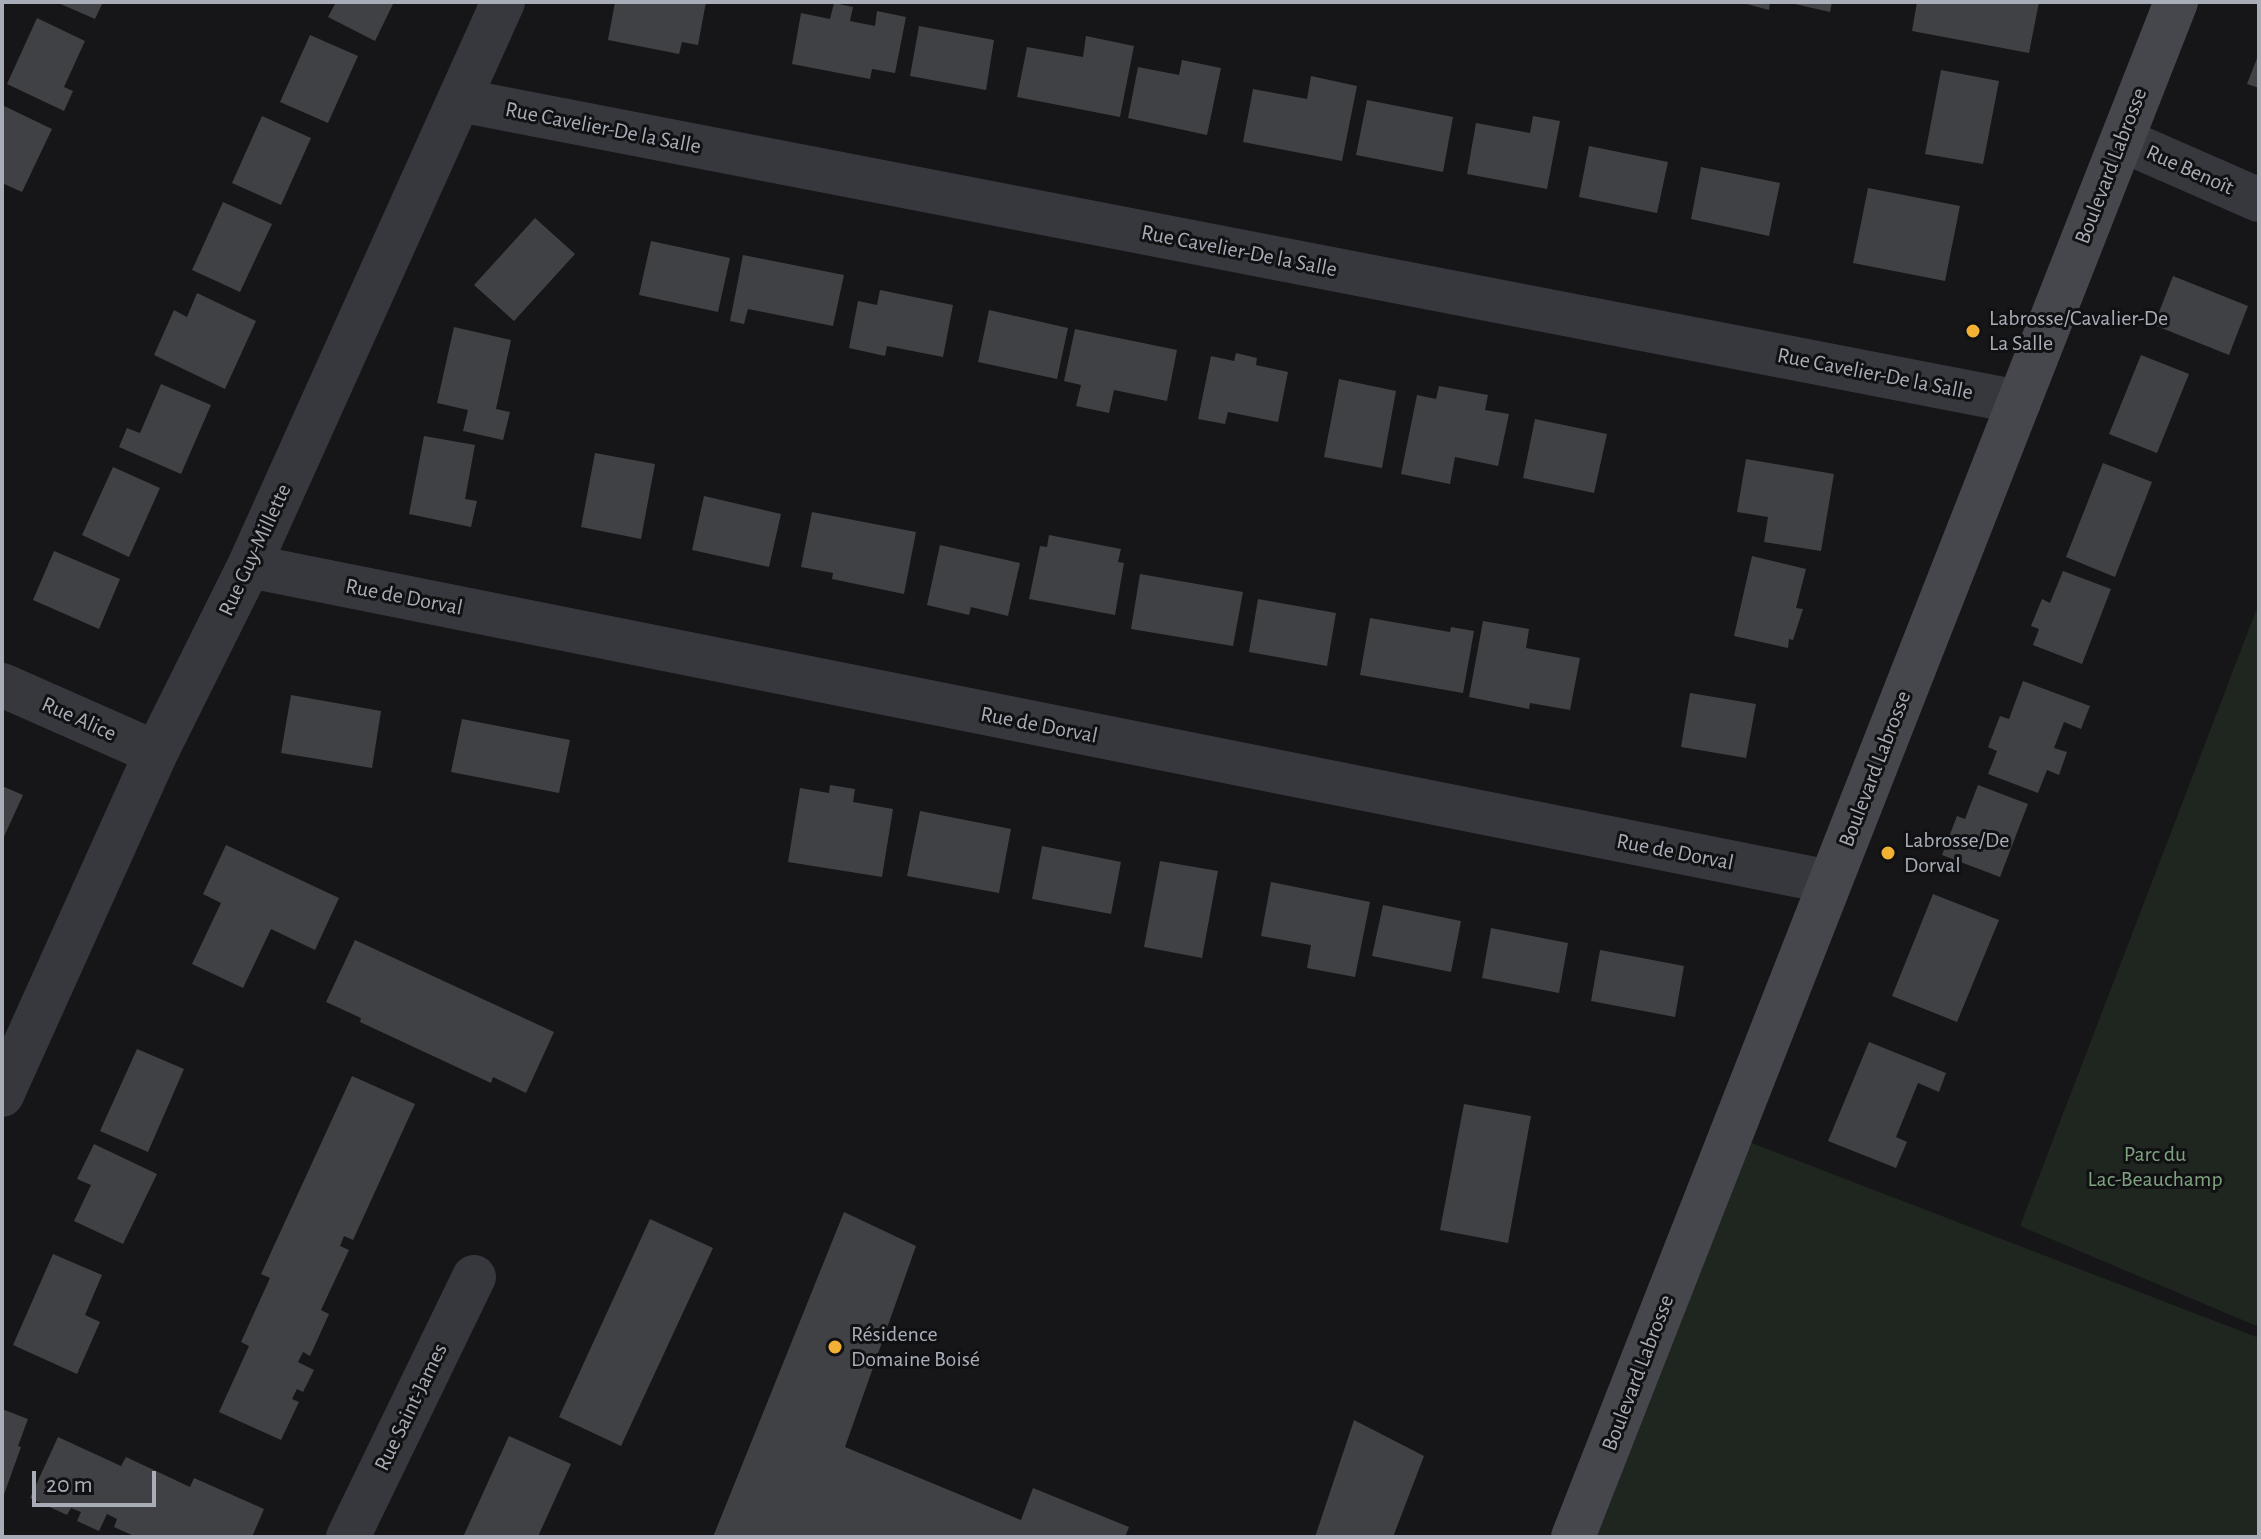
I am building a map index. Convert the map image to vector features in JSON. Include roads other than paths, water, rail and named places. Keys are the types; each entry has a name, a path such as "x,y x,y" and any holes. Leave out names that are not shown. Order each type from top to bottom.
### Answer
{"main road":[{"name":"Boulevard Labrosse","path":"1573,1537 2176,2"}],"street":[{"name":"Rue Guy-Millette","path":"2,1095 156,753 249,566 503,2"},
{"name":"Rue Cavelier-De la Salle","path":"459,100 2019,402"},
{"name":"Rue Benoît","path":"2122,140 2259,200"},
{"name":"Rue de Dorval","path":"249,566 1830,882"},
{"name":"Rue Alice","path":"2,685 156,753"},
{"name":"Rue Saint-James","path":"348,1537 474,1277"}],"place":[{"name":"Labrosse/Cavalier-De La Salle","path":"1973,331"},
{"name":"Labrosse/De Dorval","path":"1888,853"},
{"name":"Résidence Domaine Boisé","path":"835,1347"}],"park label":[{"name":"Parc du Lac-Beauchamp","path":"2155,1166"}]}
